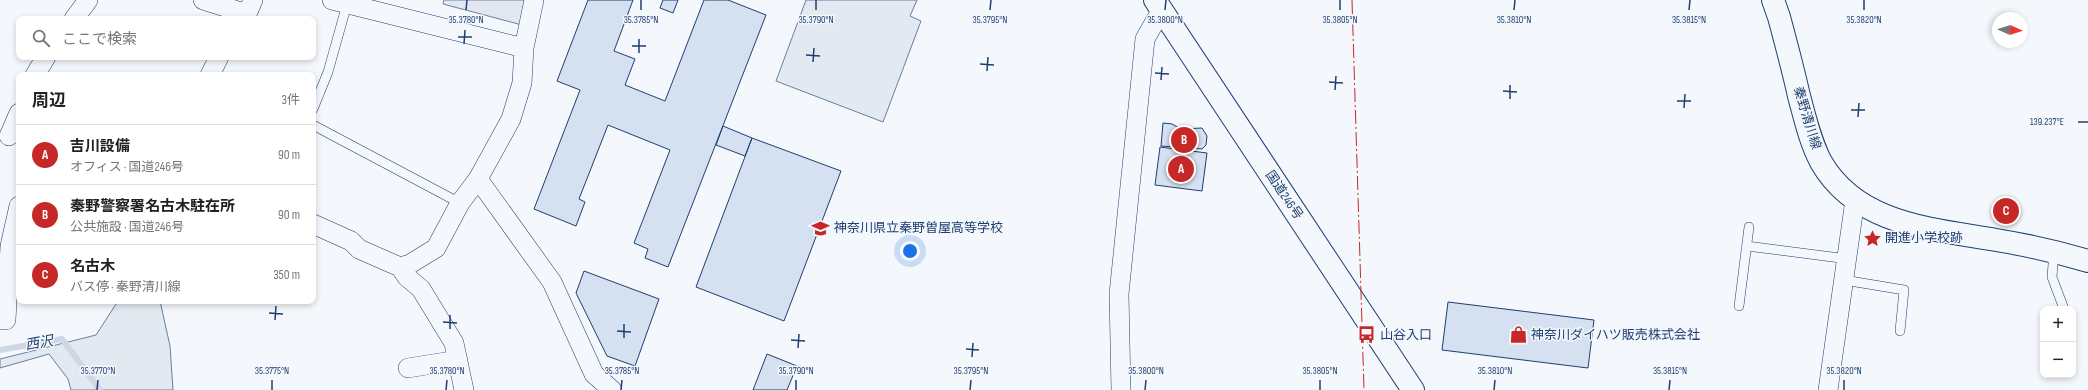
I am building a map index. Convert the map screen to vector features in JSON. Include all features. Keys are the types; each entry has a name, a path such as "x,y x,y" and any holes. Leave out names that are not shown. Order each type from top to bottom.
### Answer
{"main road":[{"name":"秦野清川線","path":"1773,0 1779,17 1809,134 1822,162 1838,184 1855,200 1880,214 1924,228 2054,251 2088,260"},
{"name":"国道246号","path":"1158,5 1413,390"}],"street":[{"path":"76,16 88,0"},
{"path":"203,0 243,10"},
{"path":"400,267 410,264 436,248 460,203 478,179 511,119 522,83 524,48 534,0"},
{"path":"340,2 524,48"},
{"path":"1121,390 1119,294 1145,39 1158,5"},
{"path":"37,72 44,60"},
{"path":"211,72 217,60"},
{"path":"9,136 16,120"},
{"path":"478,179 552,282 594,374 612,390"},
{"path":"1828,390 1848,259 1855,200"},
{"path":"0,320 6,320 10,246 16,219"},
{"path":"316,225 351,241 359,249 400,267 407,277 421,289 454,342 464,390"},
{"path":"408,368 458,360"}],"lane":[{"path":"316,102 328,72 340,2"},
{"path":"316,127 460,203"},
{"path":"1739,306 1749,227"},
{"path":"1747,246 1848,259"},
{"path":"2054,251 2052,277 2063,306"},
{"path":"1844,280 1904,290 1900,331"}],"shaded area":[{"path":"444,0 527,0 522,25 443,4"},
{"path":"806,0 917,0 910,16 921,21 883,122 776,81"},
{"path":"116,304 161,304 170,346 173,390 71,390 68,379 49,354 0,368 0,359 96,335"}],"building":[{"path":"588,0 633,0 614,51 635,59 625,85 665,101 704,0 728,0 766,15 668,267 645,258 648,249 634,243 670,150 608,125 579,199 585,202 576,226 534,209 580,90 557,81"},
{"path":"663,0 678,0 673,13 660,8"},
{"path":"1163,123 1172,124 1181,129 1202,128 1207,136 1206,145 1202,149 1161,146"},
{"path":"723,126 752,138 745,156 716,145"},
{"path":"752,138 841,171 784,321 696,287"},
{"path":"1160,147 1207,153 1202,191 1155,185"},
{"path":"584,271 659,299 635,366 607,356 576,293"},
{"name":"神奈川ダイハツ販売株式会社","path":"1448,302 1594,320 1588,368 1442,350"},
{"path":"767,354 797,366 787,390 753,390"}],"waterway":[{"name":"西沢","path":"0,350 62,339 100,390"}],"power":[{"path":"1352,0 1364,390"}],"place":[{"name":"秦野警察署名古木駐在所","path":"1184,140"},
{"name":"吉川設備","path":"1181,169"},
{"name":"名古木","path":"2006,211"},
{"name":"神奈川県立秦野曽屋高等学校","path":"821,228"},
{"name":"開進小学校跡","path":"1872,238"},
{"name":"山谷入口","path":"1367,335"},
{"name":"神奈川ダイハツ販売株式会社","path":"1518,335"}]}
